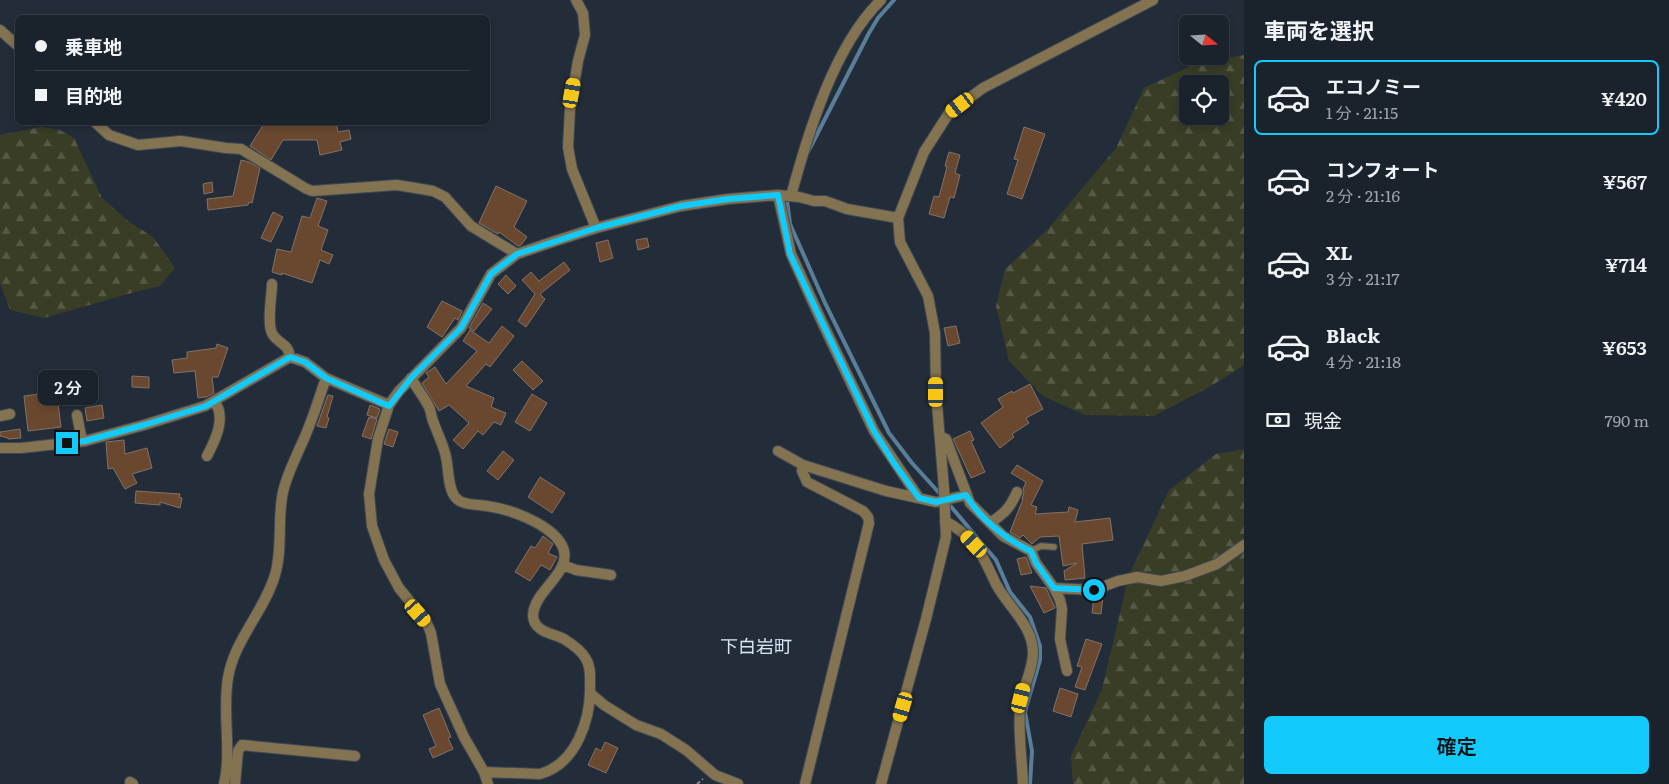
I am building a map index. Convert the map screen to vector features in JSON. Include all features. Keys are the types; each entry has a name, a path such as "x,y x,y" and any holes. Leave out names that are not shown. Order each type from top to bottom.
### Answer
{"street":[{"path":"576,0 583,13 585,35 578,61 570,109 568,147 572,169 596,228"},
{"path":"791,196 802,155 824,92 842,56 867,14 881,0"},
{"path":"881,784 926,619 946,536 936,392 935,332 928,296 900,242 898,218 924,152 949,113 983,88 1153,0"},
{"path":"0,30 15,43"},
{"path":"98,125 110,135 138,145 181,141 241,149 312,191 397,185 433,192 445,197 471,226 517,254"},
{"path":"778,195 790,254 874,431 919,498"},
{"path":"488,784 484,772 464,737 440,684 431,633 426,621 398,588 384,560 372,526 369,494 378,439 389,406 411,378 461,328 491,274 517,254 596,228 681,206 728,199 778,195 791,196 814,201 825,201 847,209 898,218"},
{"path":"272,284 270,326 273,336 289,350 290,357"},
{"path":"0,448 21,448 82,441 206,406 290,357 305,362 326,378 389,406"},
{"path":"224,784 225,703 228,676 236,649 268,596 276,573 283,492 292,464 309,428 326,378"},
{"path":"411,378 429,406 446,454 452,492 455,498 463,503 501,509 539,524 561,544 564,552 563,565 536,602 533,614 534,621 539,628 564,639 582,653 590,669 589,706 578,741 570,753 558,765 548,772 540,774 484,772"},
{"path":"207,456 217,439 220,420 218,406 214,401"},
{"path":"77,415 82,441"},
{"path":"940,436 946,439 970,503 1003,536 1031,551 1036,563 1054,588 1062,609 1060,639 1066,671"},
{"path":"778,451 803,465 886,491 936,502 966,495"},
{"path":"803,465 802,470 807,482 863,511 868,517 869,523 805,784"},
{"path":"990,523 1011,506 1017,492"},
{"path":"945,521 957,528 974,544 988,566 995,583 1023,621 1031,640 1033,652 1031,665 1020,708 1023,784"},
{"path":"1054,588 1094,590 1118,581 1137,577 1161,581 1185,576 1217,564 1244,545"},
{"path":"563,565 576,570 611,575"},
{"path":"590,693 604,705 636,725 661,734 686,750 715,775 738,784"},
{"path":"235,784 238,751 242,745 355,756"}],"lane":[{"path":"1031,551 1041,546 1054,547"}],"green space":[{"path":"1244,55 1244,365 1211,386 1154,416 1085,415 1043,396 1009,361 996,306 1005,269 1048,229 1116,148 1144,88 1193,65 1229,65 1229,58"},
{"path":"41,127 60,130 74,138 102,198 128,221 153,237 175,268 160,286 44,318 10,310 0,283 0,135"},
{"path":"1244,449 1244,784 1073,784 1071,756 1102,689 1129,575 1169,490 1216,454"}],"building":[{"path":"263,125 337,125 338,132 349,130 351,139 340,142 342,150 320,155 317,140 283,140 271,160 250,146"},
{"path":"1024,127 1045,134 1022,199 1007,194 1018,160 1014,159"},
{"path":"949,152 960,155 955,173 960,175 954,198 950,197 944,218 929,214 934,196 939,197"},
{"path":"241,160 260,168 252,203 208,210 207,199 233,196"},
{"path":"212,182 213,192 204,194 203,184"},
{"path":"496,186 527,201 514,227 527,237 521,245 518,246 499,232 498,234 479,223"},
{"path":"317,198 327,201 318,226 328,230 321,250 333,255 329,264 320,260 312,283 282,273 282,275 272,272 277,249 291,252 302,216 310,218"},
{"path":"273,212 283,217 271,242 261,238"},
{"path":"647,238 649,247 638,250 636,240"},
{"path":"608,240 613,258 600,262 596,243"},
{"path":"564,262 570,270 540,294 545,299 526,327 518,321 535,294 522,280 531,272 539,281"},
{"path":"506,275 516,286 508,294 498,284"},
{"path":"442,301 462,311 458,320 455,318 442,337 427,327"},
{"path":"483,303 492,309 474,331 469,328"},
{"path":"502,326 514,336 490,367 486,364 466,386 494,398 491,407 506,413 501,425 494,422 483,435 478,431 463,449 453,440 469,423 449,405 439,411 422,383 429,377 426,373 435,367 446,384 477,351 463,341 470,330 489,343"},
{"path":"956,326 960,343 948,346 944,328"},
{"path":"217,344 228,348 218,377 212,377 214,393 198,398 195,371 174,373 172,360 187,358 187,352 216,348"},
{"path":"522,361 543,381 533,390 513,370"},
{"path":"132,376 149,377 149,388 132,387"},
{"path":"1030,384 1043,409 1026,418 1029,423 1012,434 1014,437 1000,448 981,423 1003,407 998,399"},
{"path":"39,394 41,405 58,403 61,427 28,431 24,396"},
{"path":"532,394 547,403 530,431 515,422"},
{"path":"328,395 333,396 326,428 317,426"},
{"path":"102,405 104,418 87,421 85,408"},
{"path":"370,405 380,409 377,418 367,415"},
{"path":"369,417 377,419 371,439 362,436"},
{"path":"20,429 21,438 8,439 0,436 0,432"},
{"path":"389,429 398,432 393,447 384,444"},
{"path":"970,431 974,440 971,441 985,472 971,478 953,439"},
{"path":"124,440 125,454 147,448 152,468 132,474 137,483 125,489 113,468 108,469 106,442"},
{"path":"503,451 514,460 498,480 487,471"},
{"path":"1017,465 1043,481 1031,505 1037,507 1035,514 1068,512 1069,507 1078,510 1075,522 1110,518 1113,540 1082,544 1085,578 1065,580 1064,571 1077,563 1063,566 1059,536 1040,537 1032,544 1023,535 1020,538 1010,532 1023,499 1023,489 1026,482 1011,473"},
{"path":"540,477 565,493 552,513 528,497"},
{"path":"136,491 180,494 179,497 182,498 180,508 160,502 160,505 135,503"},
{"path":"543,536 553,544 548,553 557,557 550,570 541,565 530,581 515,572 531,546 535,548"},
{"path":"1026,557 1032,573 1021,575 1017,559"},
{"path":"1030,586 1046,588 1055,608 1044,613"},
{"path":"1103,596 1101,614 1092,613 1094,597"},
{"path":"1086,639 1102,644 1085,690 1075,687 1082,667 1077,666"},
{"path":"1060,688 1078,694 1071,717 1053,711"},
{"path":"439,708 451,737 448,738 453,749 433,758 429,749 436,746 423,715"},
{"path":"605,742 618,748 606,773 588,765 596,748 601,751"}],"waterway":[{"path":"808,152 869,33 878,18 894,0"},
{"path":"788,198 790,224 825,303 889,433 912,463 942,496"},
{"path":"948,503 996,560 1010,592 1030,617 1040,646 1040,660 1025,712 1032,751 1030,784"}],"district":[{"name":"下白岩町","path":"756,647"}],"route":[{"path":"67,443 85,441 206,406 290,357 305,362 326,378 389,406 411,378 461,328 491,274 517,254 596,228 681,206 728,199 778,195 790,254 874,431 919,498 936,502 966,495 970,503 1003,536 1031,551 1036,563 1054,588 1094,590"}]}
